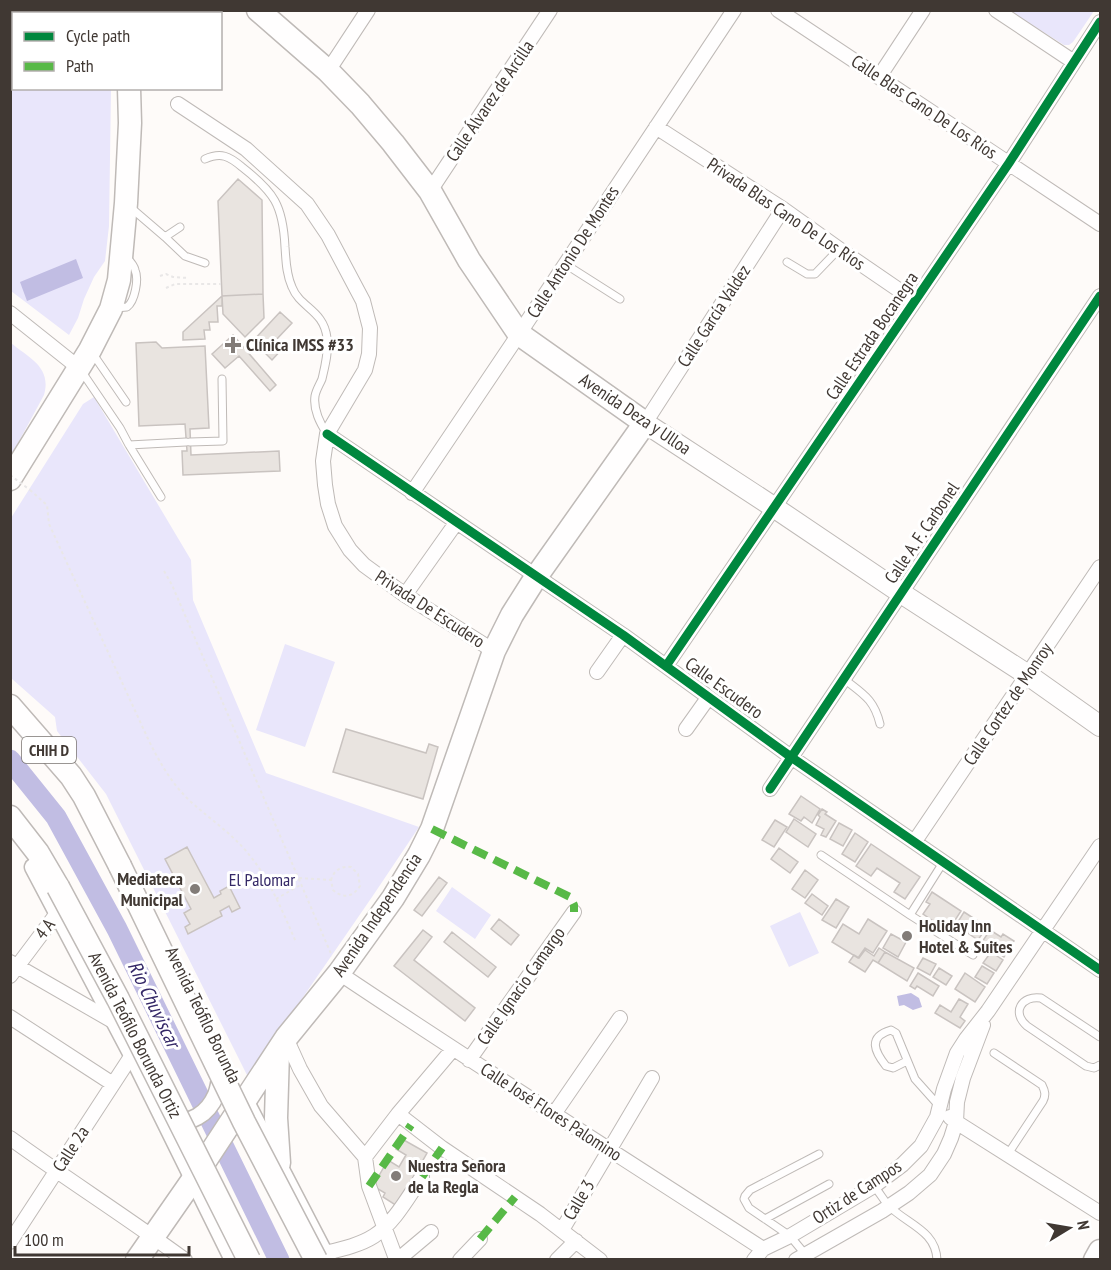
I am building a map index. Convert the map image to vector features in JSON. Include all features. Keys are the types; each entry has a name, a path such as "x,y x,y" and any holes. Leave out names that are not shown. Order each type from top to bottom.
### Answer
{"main road":[{"name":"Avenida Deza y Ulloa","path":"258,10 328,71 393,143 430,191 469,260 519,334 645,423 1028,675 1101,726"},
{"path":"10,477 85,359 111,309 119,280 126,203 130,123 129,90"},
{"path":"130,123 141,90"},
{"name":"Avenida Independencia","path":"137,1260 282,1045 339,973 393,898 432,829 495,651 512,615 536,577 645,423"},
{"name":"Avenida Teófilo Borunda","path":"10,706 71,776 84,796 244,1122 323,1257"},
{"name":"Avenida Teófilo Borunda Ortiz","path":"10,817 38,853 58,887 128,1018 249,1260"},
{"path":"279,1162 276,1118 282,1045"},
{"path":"1095,1260 1101,1251"}],"street":[{"path":"328,71 368,10"},
{"name":"Calle Álvarez de Arcilla","path":"430,191 550,10"},
{"name":"Calle Antonio De Montes","path":"412,493 734,10"},
{"name":"Calle Blas Cano De Los Ríos","path":"778,10 1101,224"},
{"path":"879,77 923,10"},
{"path":"996,10 1074,62"},
{"name":"Calle Estrada Bocanegra","path":"666,666 1009,163 1101,22"},
{"path":"178,104 246,149 307,204 328,235 363,301 370,328 369,354 365,370 327,435"},
{"name":"Privada Blas Cano De Los Ríos","path":"656,127 783,209 915,301"},
{"name":"Calle García Valdez","path":"645,423 783,209"},
{"name":"Calle A. F. Carbonel","path":"770,789 1101,296"},
{"path":"10,313 85,359"},
{"name":"Calle Escudero","path":"327,435 623,635 791,757 1101,970"},
{"name":"Privada De Escudero","path":"327,435 323,461 328,504 335,526 350,550 364,565 405,596 495,651"},
{"path":"405,596 456,523"},
{"name":"Calle Cortez de Monroy","path":"915,841 1101,567"},
{"path":"597,672 623,635"},
{"path":"686,729 708,698"},
{"name":"Avenida Teófilo Borunda","path":"71,776 98,802 245,1101 279,1162 323,1257"},
{"path":"10,830 30,861 116,1023 233,1260"},
{"name":"Ortiz de Campos","path":"759,1254 874,1186 902,1166 921,1146 937,1117 957,1053 1101,846"},
{"name":"4 A","path":"13,968 58,912"},
{"name":"Calle Ignacio Camargo","path":"469,1060 574,912"},
{"path":"13,968 116,1023"},
{"name":"Calle José Flores Palomino","path":"339,973 469,1060 609,1149 759,1254"},
{"name":"Ortiz de Campos","path":"801,1257 889,1206 930,1175 944,1154 951,1138 963,1078 988,1011"},
{"path":"10,1017 113,1084"},
{"path":"554,1114 620,1018"},
{"path":"282,1045 321,1106 365,1157 369,1186 395,1256 400,1258 431,1232"},
{"name":"Calle Ignacio Camargo","path":"365,1157 453,1049"},
{"name":"Calle 2a","path":"10,1242 132,1055"},
{"path":"166,1125 194,1120 205,1111 217,1094 222,1055"},
{"name":"Calle 3","path":"562,1230 652,1078"},
{"path":"940,1107 956,1122 1101,1213"},
{"path":"398,1114 442,1148 562,1230 600,1260"},
{"path":"10,1138 185,1260"},
{"path":"323,1257 373,1237 385,1228 422,1177"},
{"path":"807,1225 821,1244"},
{"path":"460,1260 480,1239"},
{"path":"556,1260 576,1241"}],"lane":[{"path":"205,159 213,155 232,159 269,191 279,208 283,219 288,278 297,296 314,311 324,324 327,357 315,395 319,421 327,435"},
{"path":"126,203 185,256 205,263"},
{"path":"165,237 180,227"},
{"path":"787,262 807,274 815,274 838,249"},
{"path":"565,264 620,300"},
{"path":"85,359 126,402"},
{"path":"85,359 129,445 161,497"},
{"path":"129,445 223,441 222,379"},
{"path":"844,679 870,700 880,724"},
{"path":"821,855 973,955"},
{"path":"910,915 944,861"},
{"path":"1101,1037 1041,998 1027,999 1021,1004 1019,1013 1021,1021 1027,1026 1086,1066 1094,1068 1101,1065"},
{"path":"907,1061 893,1068 886,1066 879,1058 875,1048 875,1041 879,1035 891,1030 896,1034 915,1079 940,1107"},
{"path":"994,1053 1042,1085 1046,1095 1008,1154"},
{"path":"801,1257 790,1236 752,1211 744,1199 747,1193 819,1154"},
{"path":"765,1219 829,1184"},
{"path":"874,1186 889,1206 930,1237 937,1251 937,1260"}],"path":[{"path":"160,276 166,274 189,278"},
{"path":"166,288 175,284 222,284"},
{"path":"10,477 47,505 49,524 163,767 190,801 237,841 262,872 296,942"},
{"path":"164,571 339,973"},
{"path":"342,867 351,867 358,874 360,886 352,895 341,896 333,890 331,880 333,873 342,867"},
{"path":"299,878 331,880"},
{"path":"276,898 302,884"}],"green space":[{"path":"38,10 112,10 113,12 33,12"},
{"path":"1010,11 1094,11 1073,42 1064,45"},
{"path":"12,21 12,90 111,90 109,226 105,261 94,277 69,335 11,291 10,22"},
{"path":"11,343 42,370 46,385 44,395 11,456"},
{"name":"El Palomar","path":"94,397 191,560 193,600 266,773 419,827 248,1077 106,794 57,731 55,717 11,678 11,518 83,404"},
{"path":"285,644 335,662 305,747 256,730"},
{"path":"452,887 491,915 475,939 436,911"},
{"path":"800,912 819,953 789,967 770,926"}],"shaded area":[{"path":"76,259 83,278 27,301 20,282"},
{"path":"911,993 919,998 922,1007 913,1010 904,1005 899,1006 897,996"}],"building":[{"path":"238,179 262,200 263,294 222,296 218,201"},
{"path":"263,294 264,318 245,337 223,314 222,296"},
{"path":"222,296 222,306 217,306 218,322 209,322 210,330 204,330 205,339 183,340 183,332"},
{"path":"280,312 292,323 275,341 283,348 272,360 253,341"},
{"path":"233,335 276,385 270,391 239,356 225,368 212,354"},
{"path":"156,342 162,348 205,346 209,428 190,429 191,455 279,451 280,471 183,475 182,451 187,451 185,424 139,426 136,343"},
{"path":"346,729 426,753 429,744 438,747 423,799 333,772"},
{"path":"801,796 820,809 812,823 804,817 801,821 789,814"},
{"path":"822,809 827,812 825,814 836,821 826,837 821,835 824,829 816,825"},
{"path":"794,819 816,834 808,847 786,832"},
{"path":"775,820 787,827 774,847 762,840"},
{"path":"839,823 852,830 843,846 830,839"},
{"path":"855,833 868,842 855,862 842,854"},
{"path":"871,844 920,877 905,899 894,892 900,883 877,868 871,876 856,866"},
{"name":"Mediateca Municipal","path":"187,847 214,898 229,886 240,908 232,912 229,906 220,911 222,916 188,934 185,927 190,924 184,913 191,909 165,859"},
{"path":"779,848 798,862 790,873 771,859"},
{"path":"805,870 818,880 805,898 792,889"},
{"path":"439,877 447,883 422,916 414,910"},
{"path":"932,892 961,911 948,931 923,914 930,904 926,902"},
{"path":"812,894 828,906 822,915 805,903"},
{"path":"836,899 849,907 836,928 822,920"},
{"path":"964,912 987,927 978,940 956,925"},
{"path":"499,919 519,935 511,945 491,929"},
{"path":"868,919 887,931 873,953 865,948 858,958 832,942 843,924 859,934"},
{"path":"423,930 432,937 414,960 475,1008 465,1021 394,966"},
{"path":"990,930 1014,941 1004,957 982,942"},
{"path":"452,932 496,967 488,977 444,942"},
{"path":"891,934 906,942 898,957 883,948"},
{"path":"879,948 885,952 878,963 873,960 865,972 849,962 854,955 859,958 865,950 874,956"},
{"path":"885,952 914,968 907,981 878,963"},
{"path":"991,952 1003,960 996,971 983,963"},
{"path":"923,958 936,964 930,975 917,968"},
{"path":"982,966 994,973 987,984 975,977"},
{"path":"939,968 952,976 946,985 933,977"},
{"path":"918,973 939,986 933,996 917,986 915,989 910,986"},
{"path":"965,973 985,987 975,1002 955,989"},
{"path":"959,999 968,1004 960,1017 965,1021 960,1028 935,1013 940,1005 951,1012"},
{"name":"Nuestra Señora de la Regla","path":"402,1139 427,1153 397,1206 383,1197 385,1193 373,1186 388,1160 399,1167 406,1155 396,1149"}],"waterway":[{"name":"Rio Chuviscar","path":"10,760 56,817 117,929 279,1260"}],"marked path":[{"path":"432,829 570,897 574,905 574,912"},
{"path":"369,1186 411,1125"},
{"path":"422,1177 442,1148"},
{"path":"480,1239 515,1197"}],"cycle path":[{"path":"666,666 1009,163 1100,22"},
{"path":"770,789 1100,296"},
{"path":"327,434 623,635 791,757 1100,970"}],"place":[{"name":"Clínica IMSS #33","path":"233,345"},
{"name":"Mediateca Municipal","path":"195,889"},
{"name":"Holiday Inn Hotel & Suites","path":"907,936"},
{"name":"Nuestra Señora de la Regla","path":"396,1176"}]}
